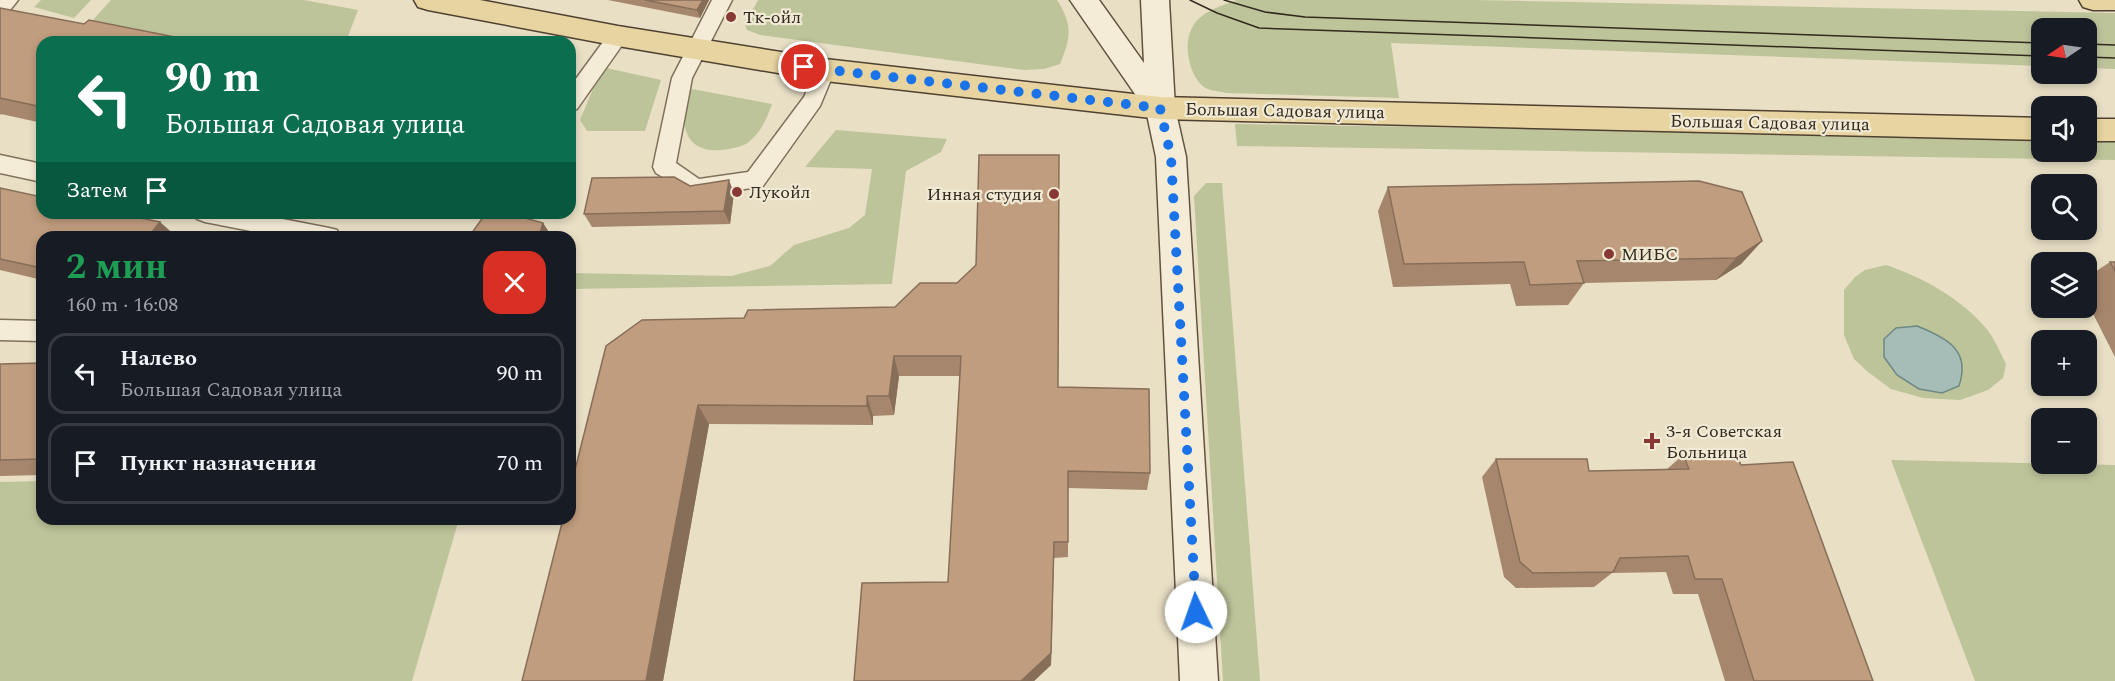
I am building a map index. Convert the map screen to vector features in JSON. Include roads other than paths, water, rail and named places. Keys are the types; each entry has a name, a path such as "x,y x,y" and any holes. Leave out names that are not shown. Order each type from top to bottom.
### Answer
{"main road":[{"name":"Большая Садовая улица","path":"428,0 618,36 825,70 1160,108 2031,129"},
{"path":"1084,0 1160,108"},
{"path":"1155,0 1160,108 1171,157 1199,681"},
{"path":"2093,0 2115,0"},
{"path":"2097,130 2115,130"}],"lane":[{"path":"0,9 8,0"},
{"path":"722,0 682,78 664,167 696,188 755,180 813,100 825,70"},
{"path":"576,95 618,36"},
{"path":"0,164 36,172"},
{"path":"214,219 230,229 255,231"},
{"path":"0,330 36,331"}],"water":[{"path":"1917,326 1947,341 1959,354 1962,374 1959,386 1942,393 1919,389 1897,375 1884,357 1884,339 1896,328"}],"tram line":[{"path":"1190,0 1217,13 1259,28 2031,56"},
{"path":"1224,0 1265,12 1305,17 2031,43"},
{"path":"2097,44 2115,45"},
{"path":"2097,57 2115,58"}],"place":[{"name":"Тк-ойл","path":"731,17"},
{"name":"Лукойл","path":"737,192"},
{"name":"Инная студия","path":"1054,194"},
{"name":"МИБС","path":"1609,254"},
{"name":"3-я Советская Больница","path":"1652,441"}]}
